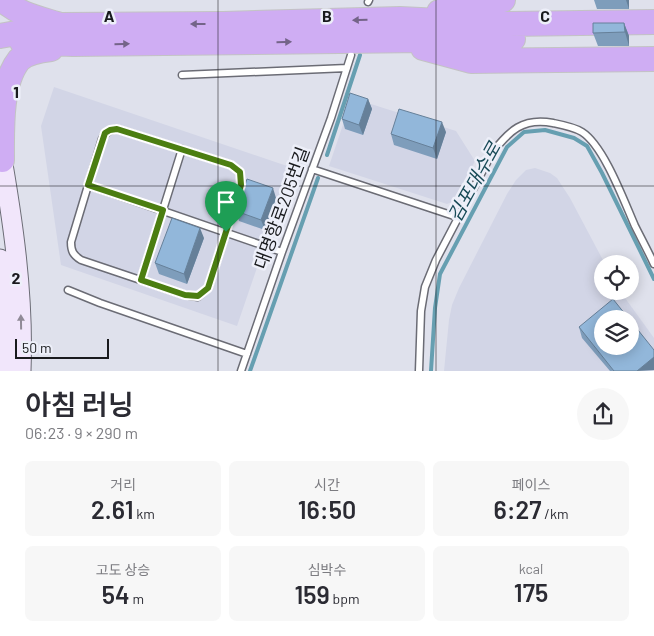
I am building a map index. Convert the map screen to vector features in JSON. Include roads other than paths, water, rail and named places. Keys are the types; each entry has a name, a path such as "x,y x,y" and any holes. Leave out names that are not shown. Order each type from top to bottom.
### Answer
{"highway":[{"path":"3,0 9,6 67,35"},
{"path":"399,30 465,0"},
{"path":"399,30 503,0"},
{"path":"399,30 506,10 654,9"},
{"path":"399,30 501,24 654,22"},
{"path":"0,41 223,24 654,36"},
{"path":"399,30 467,49 654,47"},
{"path":"399,30 471,61 654,59"},
{"path":"0,36 67,35"},
{"path":"1,153 2,102 6,78 20,59 67,35"}],"main road":[{"path":"1,153 20,291 21,371"},
{"path":"0,259 6,306 6,371"}],"lane":[{"name":"대명항로205번길","path":"241,371 351,55"},
{"path":"182,75 347,68"},
{"path":"419,371 421,311 425,287 457,217 492,153 503,138 518,127 532,122 546,122 569,127 583,133 594,144 609,168 654,264"},
{"path":"110,130 124,130 231,165 240,172 241,185 208,288 198,296 185,295 74,256 71,250 71,242 88,185 102,139 105,133 110,130"},
{"path":"141,280 182,149"},
{"path":"312,169 457,217"},
{"path":"88,185 282,252"},
{"path":"68,290 247,354"}],"waterway":[{"path":"327,155 360,55"},
{"name":"김포대수로","path":"431,371 435,308 440,274 507,147 524,132 545,130 574,138 587,146 654,279"},
{"path":"250,371 318,178"}]}
